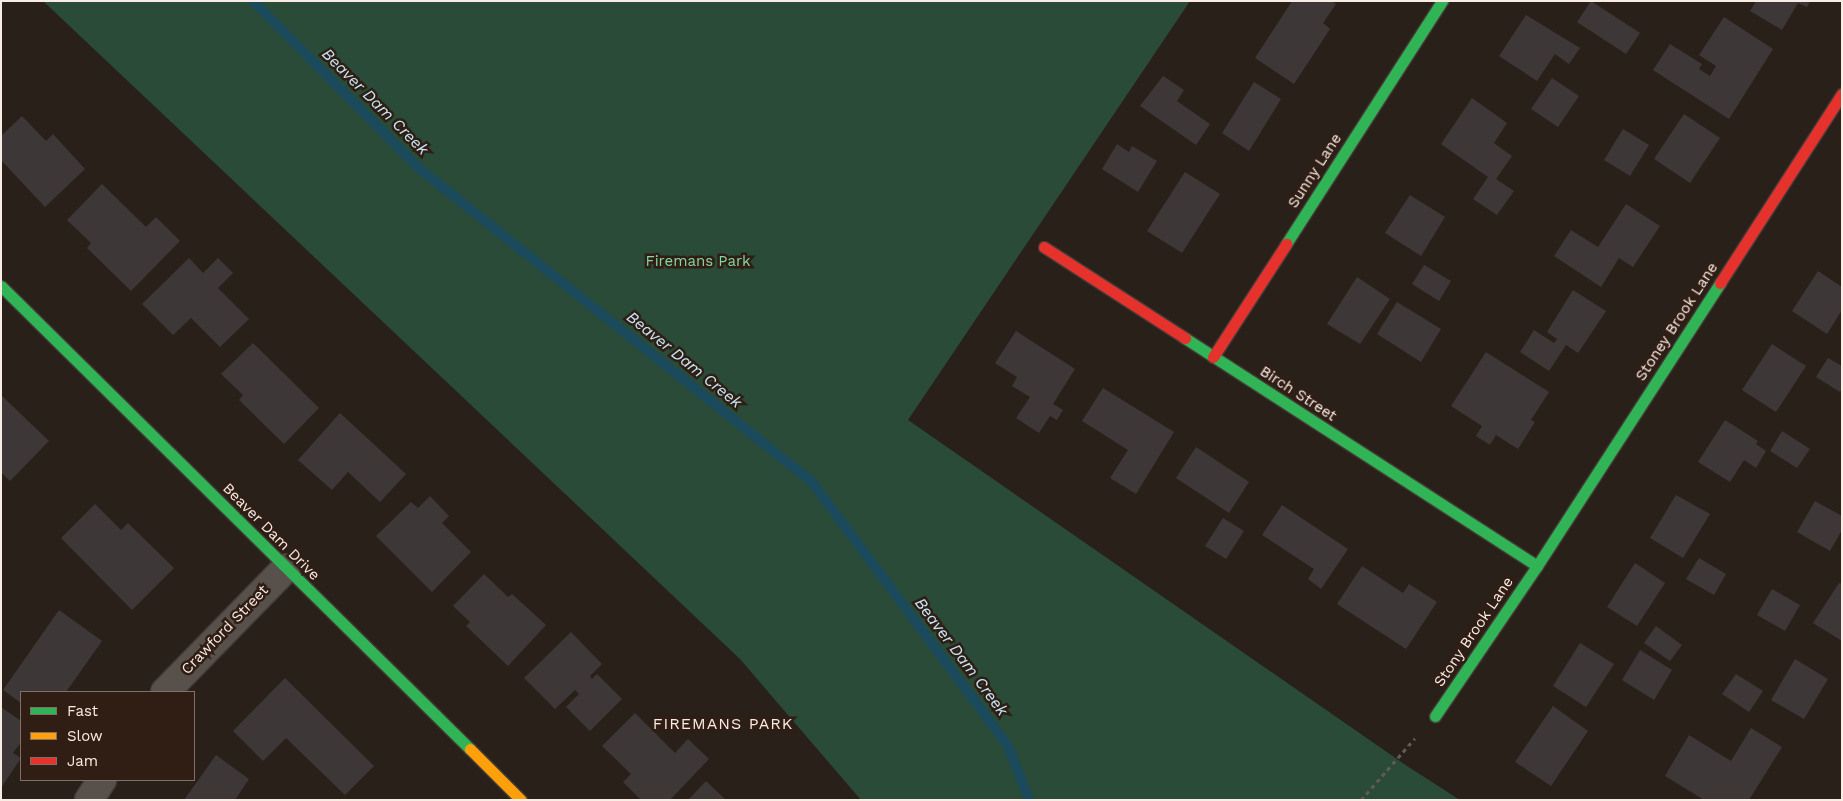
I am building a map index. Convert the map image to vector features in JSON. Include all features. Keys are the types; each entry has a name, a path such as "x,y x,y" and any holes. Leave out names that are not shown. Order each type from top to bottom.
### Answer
{"street":[{"name":"Sunny Lane","path":"1212,357 1442,1"},
{"name":"Stoney Brook Lane","path":"1537,566 1842,94"},
{"name":"Birch Street","path":"1044,247 1537,566"},
{"name":"Beaver Dam Drive","path":"1,286 521,800"},
{"name":"Stony Brook Lane","path":"1435,716 1537,566"},
{"name":"Crawford Street","path":"166,691 286,568"},
{"path":"89,800 101,781"}],"path":[{"path":"1360,800 1435,716"}],"green space":[{"name":"Firemans Park","path":"43,1 1190,1 908,420 1407,766 1460,800 861,800 740,659"}],"building":[{"path":"1292,1 1332,1 1336,4 1323,23 1330,29 1294,84 1255,58"},
{"path":"1591,1 1640,33 1626,54 1577,22"},
{"path":"1756,1 1810,1 1807,7 1798,3 1782,30 1750,11"},
{"path":"1526,15 1580,48 1569,64 1555,54 1537,81 1499,56"},
{"path":"1724,17 1773,49 1729,119 1653,70 1670,44 1702,64 1699,69 1710,76 1716,66 1699,55"},
{"path":"1163,76 1184,90 1177,101 1210,124 1196,145 1140,106"},
{"path":"1552,78 1579,96 1558,127 1531,109"},
{"path":"1254,82 1281,99 1249,151 1222,133"},
{"path":"1472,98 1507,123 1494,143 1512,156 1496,179 1514,191 1497,215 1473,199 1488,177 1441,144"},
{"path":"1684,114 1720,138 1690,183 1654,159"},
{"path":"22,116 46,141 53,134 85,169 45,207 1,160 1,136"},
{"path":"1623,129 1649,145 1630,176 1604,160"},
{"path":"1117,144 1129,152 1132,146 1157,161 1138,192 1102,169"},
{"path":"1185,172 1220,194 1182,253 1147,231"},
{"path":"102,184 146,227 156,217 180,241 131,291 87,248 91,243 67,220"},
{"path":"1410,195 1445,217 1421,256 1385,233"},
{"path":"1626,204 1660,226 1633,267 1619,258 1601,287 1554,256 1571,230 1598,247"},
{"path":"189,258 203,273 218,258 233,273 218,288 249,319 220,347 191,318 173,335 142,304"},
{"path":"1424,265 1451,281 1439,301 1412,284"},
{"path":"1818,271 1842,287 1842,310 1827,334 1792,311"},
{"path":"1357,277 1390,299 1360,344 1327,324"},
{"path":"1573,290 1606,311 1578,353 1566,345 1549,371 1520,352 1534,330 1554,343 1557,339 1547,332"},
{"path":"1397,302 1441,329 1421,362 1377,334"},
{"path":"1016,331 1075,369 1053,404 1063,410 1057,420 1050,416 1039,433 1016,418 1030,397 1012,386 1017,377 995,363"},
{"path":"253,343 319,408 284,444 239,400 243,395 221,374"},
{"path":"1772,344 1806,366 1776,412 1742,390"},
{"path":"1486,352 1549,392 1531,420 1535,422 1518,449 1496,435 1490,445 1476,436 1482,426 1451,406"},
{"path":"1828,358 1842,366 1842,389 1840,392 1816,377"},
{"path":"1103,388 1174,432 1136,494 1110,478 1128,450 1082,421"},
{"path":"1,395 49,441 10,481 1,472"},
{"path":"340,413 406,474 380,502 348,472 332,490 298,460"},
{"path":"1725,420 1758,441 1756,444 1766,451 1756,468 1744,460 1730,482 1698,462"},
{"path":"1782,431 1810,449 1797,468 1770,451"},
{"path":"1196,447 1249,482 1229,513 1176,478"},
{"path":"1676,495 1710,514 1683,558 1650,538"},
{"path":"430,496 449,516 442,523 471,552 432,592 376,536 411,502 418,508"},
{"path":"1815,501 1842,516 1842,530 1830,551 1797,532"},
{"path":"95,504 121,530 128,523 174,568 132,610 61,538"},
{"path":"1282,505 1348,549 1321,589 1308,579 1314,569 1262,535"},
{"path":"1223,518 1244,531 1226,559 1205,546"},
{"path":"1699,558 1726,574 1714,595 1686,579"},
{"path":"1635,563 1665,583 1637,626 1607,607"},
{"path":"1362,566 1403,593 1409,584 1437,602 1406,649 1337,604"},
{"path":"484,574 508,597 512,594 546,625 508,666 466,626 470,622 453,606"},
{"path":"1839,583 1842,584 1842,641 1813,623"},
{"path":"1772,589 1800,605 1785,631 1757,615"},
{"path":"59,610 102,641 67,691 20,691 20,702 3,690"},
{"path":"1656,626 1682,645 1670,661 1644,643"},
{"path":"571,632 602,664 590,676 592,679 597,674 622,699 590,731 566,707 579,694 575,690 555,709 524,678"},
{"path":"1580,643 1614,664 1586,707 1553,686"},
{"path":"1640,650 1672,670 1654,700 1622,680"},
{"path":"1795,659 1828,679 1804,719 1771,700"},
{"path":"1736,674 1763,691 1749,712 1722,694"},
{"path":"285,678 374,766 345,795 286,738 263,761 233,731"},
{"path":"1553,706 1588,731 1551,786 1515,762"},
{"path":"1,707 20,720 20,743 13,753 20,757 20,760 1,788"},
{"path":"635,713 675,753 688,739 709,759 670,800 641,800 623,782 631,774 602,746"},
{"path":"1751,728 1782,747 1749,800 1704,800 1665,776 1689,735 1731,761"},
{"path":"216,755 249,779 235,800 184,800"},
{"path":"706,781 726,800 688,800"}],"waterway":[{"name":"Beaver Dam Creek","path":"253,1 420,169 812,482 1008,746 1029,800"}],"traffic: fast":[{"path":"1286,244 1442,1"},
{"path":"1435,716 1537,566 1720,283"},
{"path":"1,286 470,749"},
{"path":"1185,338 1537,566"}],"traffic: slow":[{"path":"470,749 521,800"}],"traffic: jam":[{"path":"1720,283 1842,94"},
{"path":"1213,357 1286,244"},
{"path":"1044,247 1185,338"}],"district":[{"name":"FIREMANS PARK","path":"723,724"}]}
